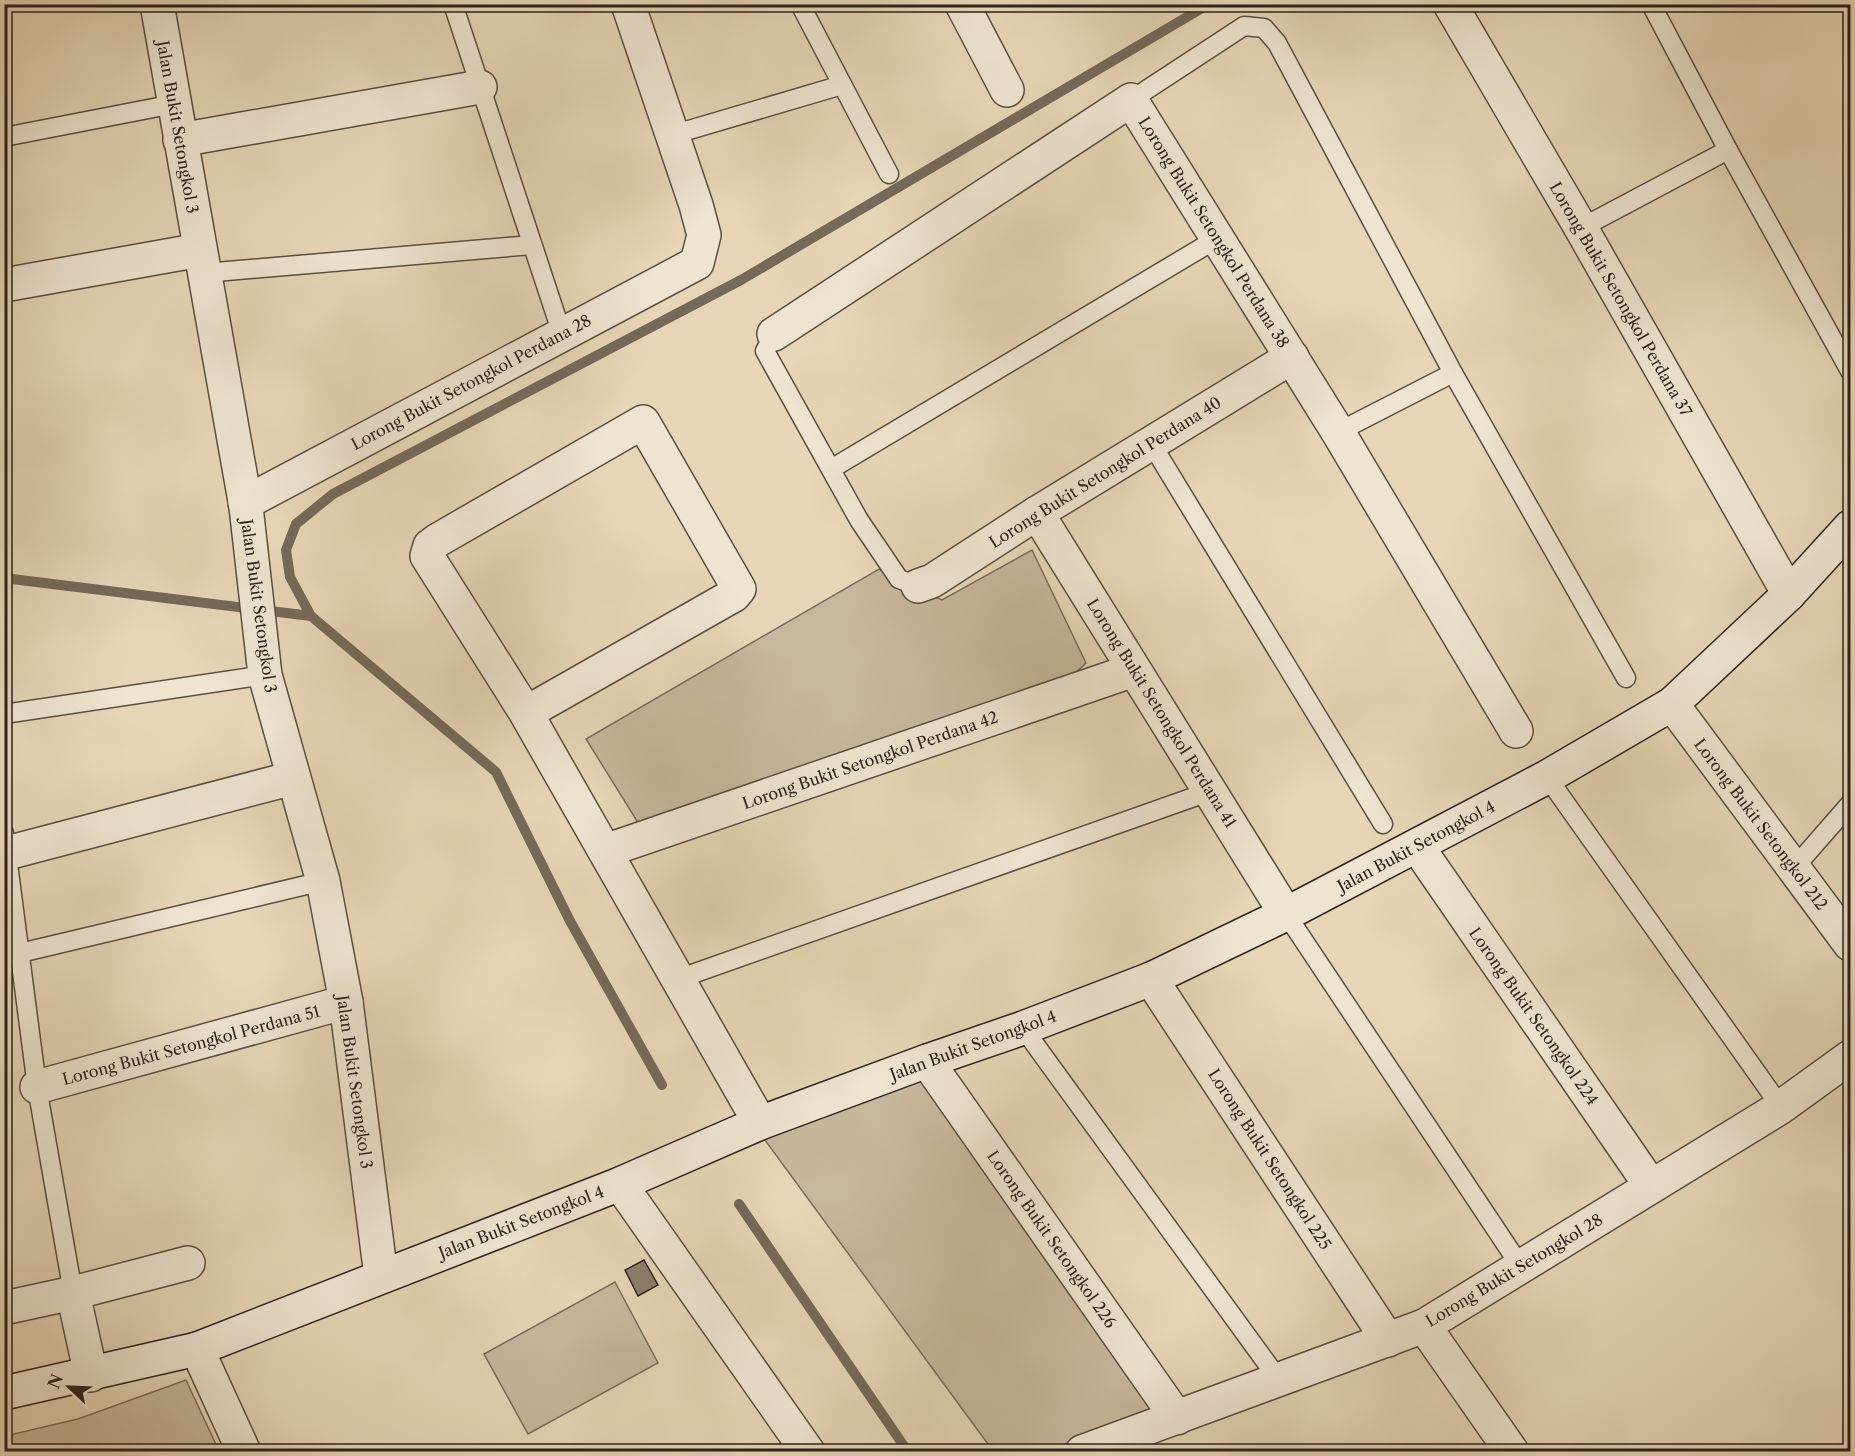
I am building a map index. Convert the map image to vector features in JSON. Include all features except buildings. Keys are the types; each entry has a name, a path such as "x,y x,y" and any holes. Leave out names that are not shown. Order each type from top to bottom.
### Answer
{"street":[{"name":"Jalan Bukit Setongkol 3","path":"157,4 245,505 265,675 323,880 346,1002 381,1276"},
{"path":"628,4 672,135"},
{"path":"962,4 1007,90"},
{"name":"Lorong Bukit Setongkol Perdana 37","path":"1450,4 1581,228 1789,594"},
{"path":"180,140 480,87"},
{"name":"Lorong Bukit Setongkol Perdana 38","path":"774,334 1131,100 1338,432 1516,731"},
{"name":"Lorong Bukit Setongkol Perdana 28","path":"245,505 698,263 704,235 672,135"},
{"path":"4,285 202,262"},
{"name":"Lorong Bukit Setongkol Perdana 40","path":"918,586 932,581 1151,442 1292,357"},
{"path":"526,713 734,595 739,590 643,422 430,546 427,556 526,713 760,1123"},
{"name":"Lorong Bukit Setongkol Perdana 41","path":"1037,513 1286,914"},
{"name":"Jalan Bukit Setongkol 4","path":"4,1393 197,1349 620,1184 760,1123 1151,979 1286,914 1417,846 1547,777 1672,704 1789,594 1851,526"},
{"name":"Lorong Bukit Setongkol Perdana 42","path":"605,851 1134,670"},
{"name":"Lorong Bukit Setongkol 212","path":"1672,704 1851,944"},
{"path":"6,843 293,778"},
{"name":"Lorong Bukit Setongkol 224","path":"1417,846 1652,1186"},
{"name":"Lorong Bukit Setongkol 225","path":"1151,979 1388,1340"},
{"name":"Lorong Bukit Setongkol Perdana 51","path":"37,1087 346,1002"},
{"name":"Lorong Bukit Setongkol 28","path":"1082,1452 1424,1326 1781,1107 1851,1057"},
{"name":"Lorong Bukit Setongkol 226","path":"927,1061 1177,1418"},
{"path":"620,1184 808,1452"},
{"path":"4,1308 73,1293 188,1263"},
{"path":"73,1293 91,1375"},
{"path":"1424,1326 1512,1452"},
{"path":"197,1349 244,1452"}],"lane":[{"path":"453,4 562,334"},
{"path":"800,4 889,174"},
{"path":"1651,4 1728,150 1851,371"},
{"path":"1131,100 1244,26 1264,28 1277,43 1453,373 1626,678"},
{"path":"672,135 842,85"},
{"path":"4,137 174,104"},
{"path":"1581,228 1728,150"},
{"path":"831,469 1218,238"},
{"path":"202,262 532,245"},
{"path":"774,334 765,351 859,520 899,579 918,586"},
{"path":"1338,432 1453,373"},
{"path":"1151,442 1383,824"},
{"path":"4,714 265,675"},
{"path":"1547,777 1781,1107"},
{"path":"678,979 1211,791"},
{"path":"1794,868 1851,804"},
{"path":"6,843 37,1087 73,1293"},
{"path":"20,953 323,880"},
{"path":"1286,914 1521,1267"},
{"path":"1023,1028 1279,1380"}],"shaded area":[{"path":"1032,550 1086,663 1072,676 642,829 586,739 879,569 912,588 942,600"},
{"path":"918,1058 1168,1416 1070,1451 993,1451 751,1121"},
{"path":"615,1282 658,1363 528,1434 484,1354"},
{"path":"186,1380 219,1451 5,1451 5,1436 78,1419"}],"waterway":[{"path":"311,616 290,577 286,550 296,524 333,494 741,280 1209,4"},
{"path":"4,578 311,616 496,772 570,921 662,1085"},
{"path":"739,1204 908,1452"}]}
